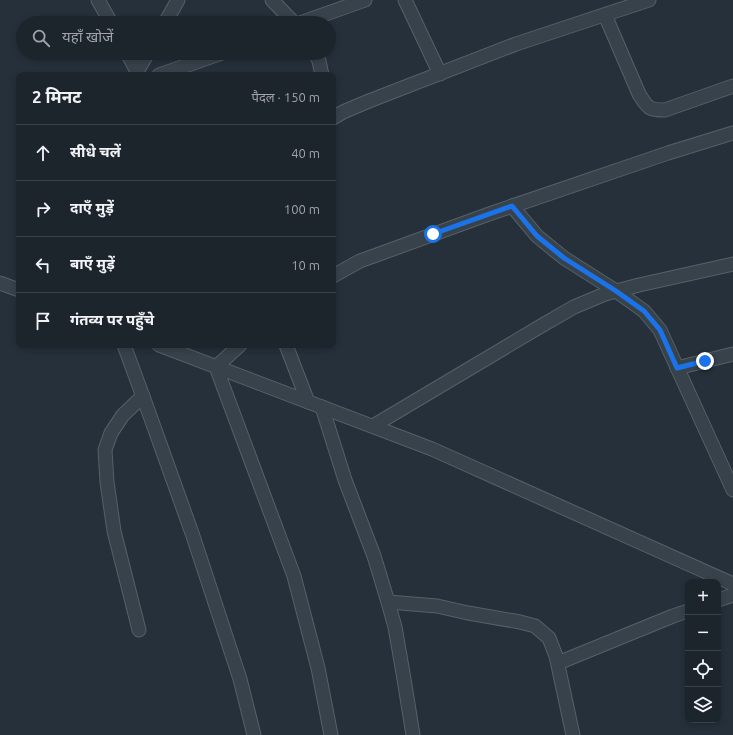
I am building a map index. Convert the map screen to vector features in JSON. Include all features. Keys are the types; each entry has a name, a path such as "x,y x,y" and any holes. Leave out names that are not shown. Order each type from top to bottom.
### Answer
{"street":[{"path":"98,0 107,16"},
{"path":"169,16 178,0"},
{"path":"272,0 287,16"},
{"path":"320,16 365,0"},
{"path":"405,0 440,74"},
{"path":"336,116 369,101 516,44 649,0"},
{"path":"605,15 639,94 646,106 653,110 665,110 733,86"},
{"path":"131,60 137,72"},
{"path":"138,72 144,60"},
{"path":"168,72 202,60"},
{"path":"318,60 321,72"},
{"path":"336,274 360,261 512,206 668,153 733,133"},
{"path":"512,206 537,236 564,258 616,291 644,311 660,330 733,490"},
{"path":"373,426 574,307 605,294 638,285 733,264"},
{"path":"0,283 16,289"},
{"path":"125,348 192,536 240,679 254,735"},
{"path":"167,348 432,449 733,584"},
{"path":"216,367 237,348"},
{"path":"287,348 308,402"},
{"path":"677,368 733,354"},
{"path":"216,367 294,576 318,668 331,735"},
{"path":"139,630 114,531 107,482 105,450 111,433 123,415 143,396"},
{"path":"322,407 345,480 374,556 388,602 402,665 413,735"},
{"path":"721,599 733,595"},
{"path":"388,602 437,606 535,626 549,638 556,656 573,735"},
{"path":"558,664 685,612"}],"route":[{"path":"433,234 512,206 537,236 564,258 616,291 644,311 660,330 677,368 705,361"}]}
